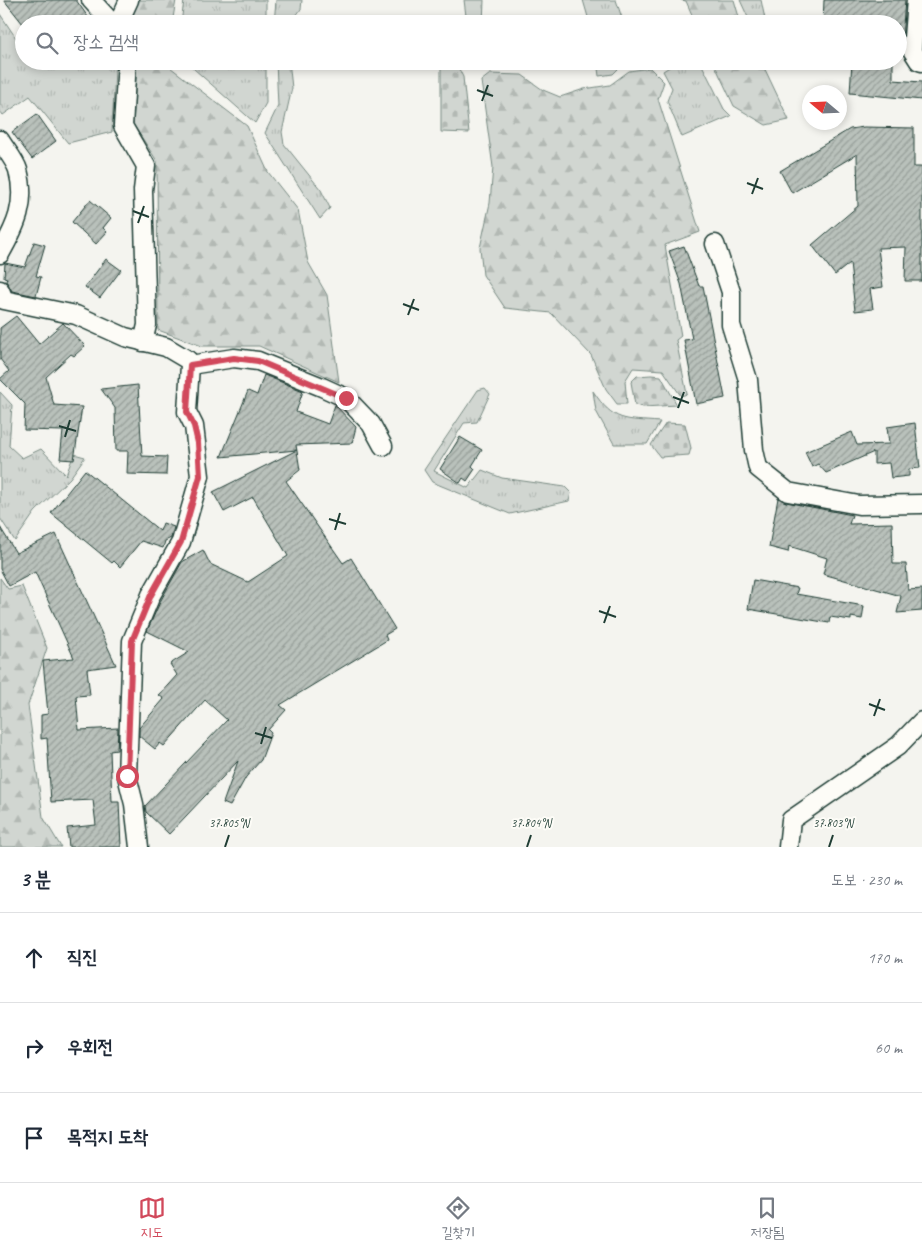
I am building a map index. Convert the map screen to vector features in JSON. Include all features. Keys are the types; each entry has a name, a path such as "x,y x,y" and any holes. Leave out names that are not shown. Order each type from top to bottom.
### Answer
{"street":[{"path":"91,0 105,15"},
{"path":"122,15 128,0"},
{"path":"916,0 912,50 919,61 922,62"},
{"path":"126,70 123,126 146,166 143,190 146,325 143,342"},
{"path":"0,140 18,169 22,207 14,228 0,254"},
{"path":"715,244 731,292 731,325 748,380 754,450 758,468 788,492 859,505 922,504"},
{"path":"0,290 4,300 76,315 124,337 166,347 188,360 190,365 187,412 194,426 198,443 200,476 181,542 151,595 132,641 127,776 134,804 139,847"},
{"path":"190,365 234,358 258,361 322,387 346,398 371,424 383,446"},
{"path":"788,847 791,820 898,746 922,721"}],"green space":[{"path":"137,0 176,0 174,15 130,15"},
{"path":"184,0 266,0 266,15 182,15"},
{"path":"276,0 302,0 301,9 297,15 275,15"},
{"path":"464,0 484,0 483,15 466,15"},
{"path":"583,0 616,0 621,15 587,15"},
{"path":"681,0 734,0 738,15 692,15 686,1"},
{"path":"740,0 761,0 764,15 747,15"},
{"path":"0,14 15,36 15,70 115,70 112,132 68,143 30,96 3,115 0,111"},
{"path":"136,70 174,70 247,126 268,172 298,210 308,262 327,295 339,382 259,346 202,346 158,330 157,161 133,124"},
{"path":"195,70 266,70 266,103 255,123"},
{"path":"276,70 290,70 292,88 282,132 284,144 321,190 330,208 320,219 265,133 278,106"},
{"path":"441,70 460,70 463,77 469,133 441,132"},
{"path":"598,70 617,70 613,74 599,76"},
{"path":"652,70 664,82 658,99 700,232 665,245 681,336 676,340 687,394 681,396 663,370 633,368 625,381 627,404 617,404 606,389 591,355 551,313 505,308 483,275 480,248 490,203 493,167 481,81 490,74 522,75 543,90 560,97 584,89 610,85 629,71"},
{"path":"704,70 724,109 731,116 682,137 667,101 672,88 663,71"},
{"path":"717,70 765,70 789,120 766,125 734,106"},
{"path":"637,376 661,376 677,405 643,407 635,405 631,382"},
{"path":"485,388 490,394 477,422 464,423 434,471 468,488 482,470 502,478 565,487 571,493 569,501 510,514 432,482 424,470 478,390"},
{"path":"593,391 607,409 614,414 629,419 660,422 647,444 614,444 596,411"},
{"path":"0,392 12,405 9,446 22,458 41,449 66,475 74,454 85,457 70,478 35,512 15,541 0,518"},
{"path":"666,423 685,424 691,448 689,455 660,457 651,445"},
{"path":"0,578 8,589 22,586 47,648 28,705 43,817 61,847 0,847"}],"building":[{"path":"4,0 76,0 87,15 16,15"},
{"path":"824,0 905,0 904,15 823,15"},
{"path":"851,70 893,70 893,80 922,82 922,100 850,93"},
{"path":"37,114 56,141 32,159 12,132"},
{"path":"864,127 914,128 914,167 922,167 922,281 905,281 906,247 878,248 883,287 870,289 873,309 855,311 850,263 835,275 812,245 858,206 857,154 792,193 780,171 850,129"},
{"path":"90,200 111,218 103,228 107,232 96,244 72,222"},
{"path":"34,242 45,245 36,276 41,277 36,296 12,291 6,281 7,278 4,277 5,263 25,267"},
{"path":"684,246 699,286 703,286 725,398 696,404 684,340 692,339 681,284 669,251"},
{"path":"106,259 121,270 100,298 85,287"},
{"path":"16,316 39,344 63,323 85,346 74,356 71,354 46,377 54,405 82,407 74,460 60,459 63,431 24,430 25,404 0,379 9,371 0,359 0,328"},
{"path":"264,375 303,391 296,412 328,424 335,405 356,427 352,443 296,445 297,450 221,457 248,391 257,395"},
{"path":"138,385 142,456 167,457 166,475 127,474 128,451 116,451 115,408 101,389"},
{"path":"915,423 920,468 909,469 909,476 891,478 889,463 874,464 874,452 826,473 818,464 812,467 805,452 852,432 857,445 889,444 887,427"},
{"path":"460,437 482,450 472,466 475,469 467,481 463,478 460,483 440,469"},
{"path":"297,450 300,470 286,481 343,563 351,558 395,629 385,635 387,640 280,705 286,710 268,730 271,733 261,760 246,777 230,806 223,803 238,761 169,834 146,812 145,806 227,720 205,700 164,746 160,743 155,749 139,736 139,728 164,699 159,695 177,675 170,664 189,652 147,631 161,600 182,562 203,550 210,564 248,582 288,556 253,497 224,512 213,492"},
{"path":"85,470 160,531 163,523 174,527 171,538 165,541 163,548 141,541 120,567 114,561 112,563 51,513"},
{"path":"778,498 786,502 852,515 849,524 892,523 893,564 906,564 908,590 922,589 922,611 897,613 901,596 823,574 827,558 789,546 788,552 769,547"},
{"path":"0,527 16,553 56,534 116,665 87,669 90,695 76,696 79,730 118,728 117,750 110,751 112,802 119,802 121,847 69,847 67,828 96,825 93,800 51,802 47,738 41,739 41,715 48,714 43,661 74,658 35,572 9,586 0,569"},
{"path":"753,580 798,588 796,594 864,606 862,619 851,617 851,620 830,617 829,623 748,609"}],"route":[{"path":"127,776 132,641 151,595 181,542 200,476 198,443 194,426 187,412 190,365 234,358 258,361 346,398"}]}
